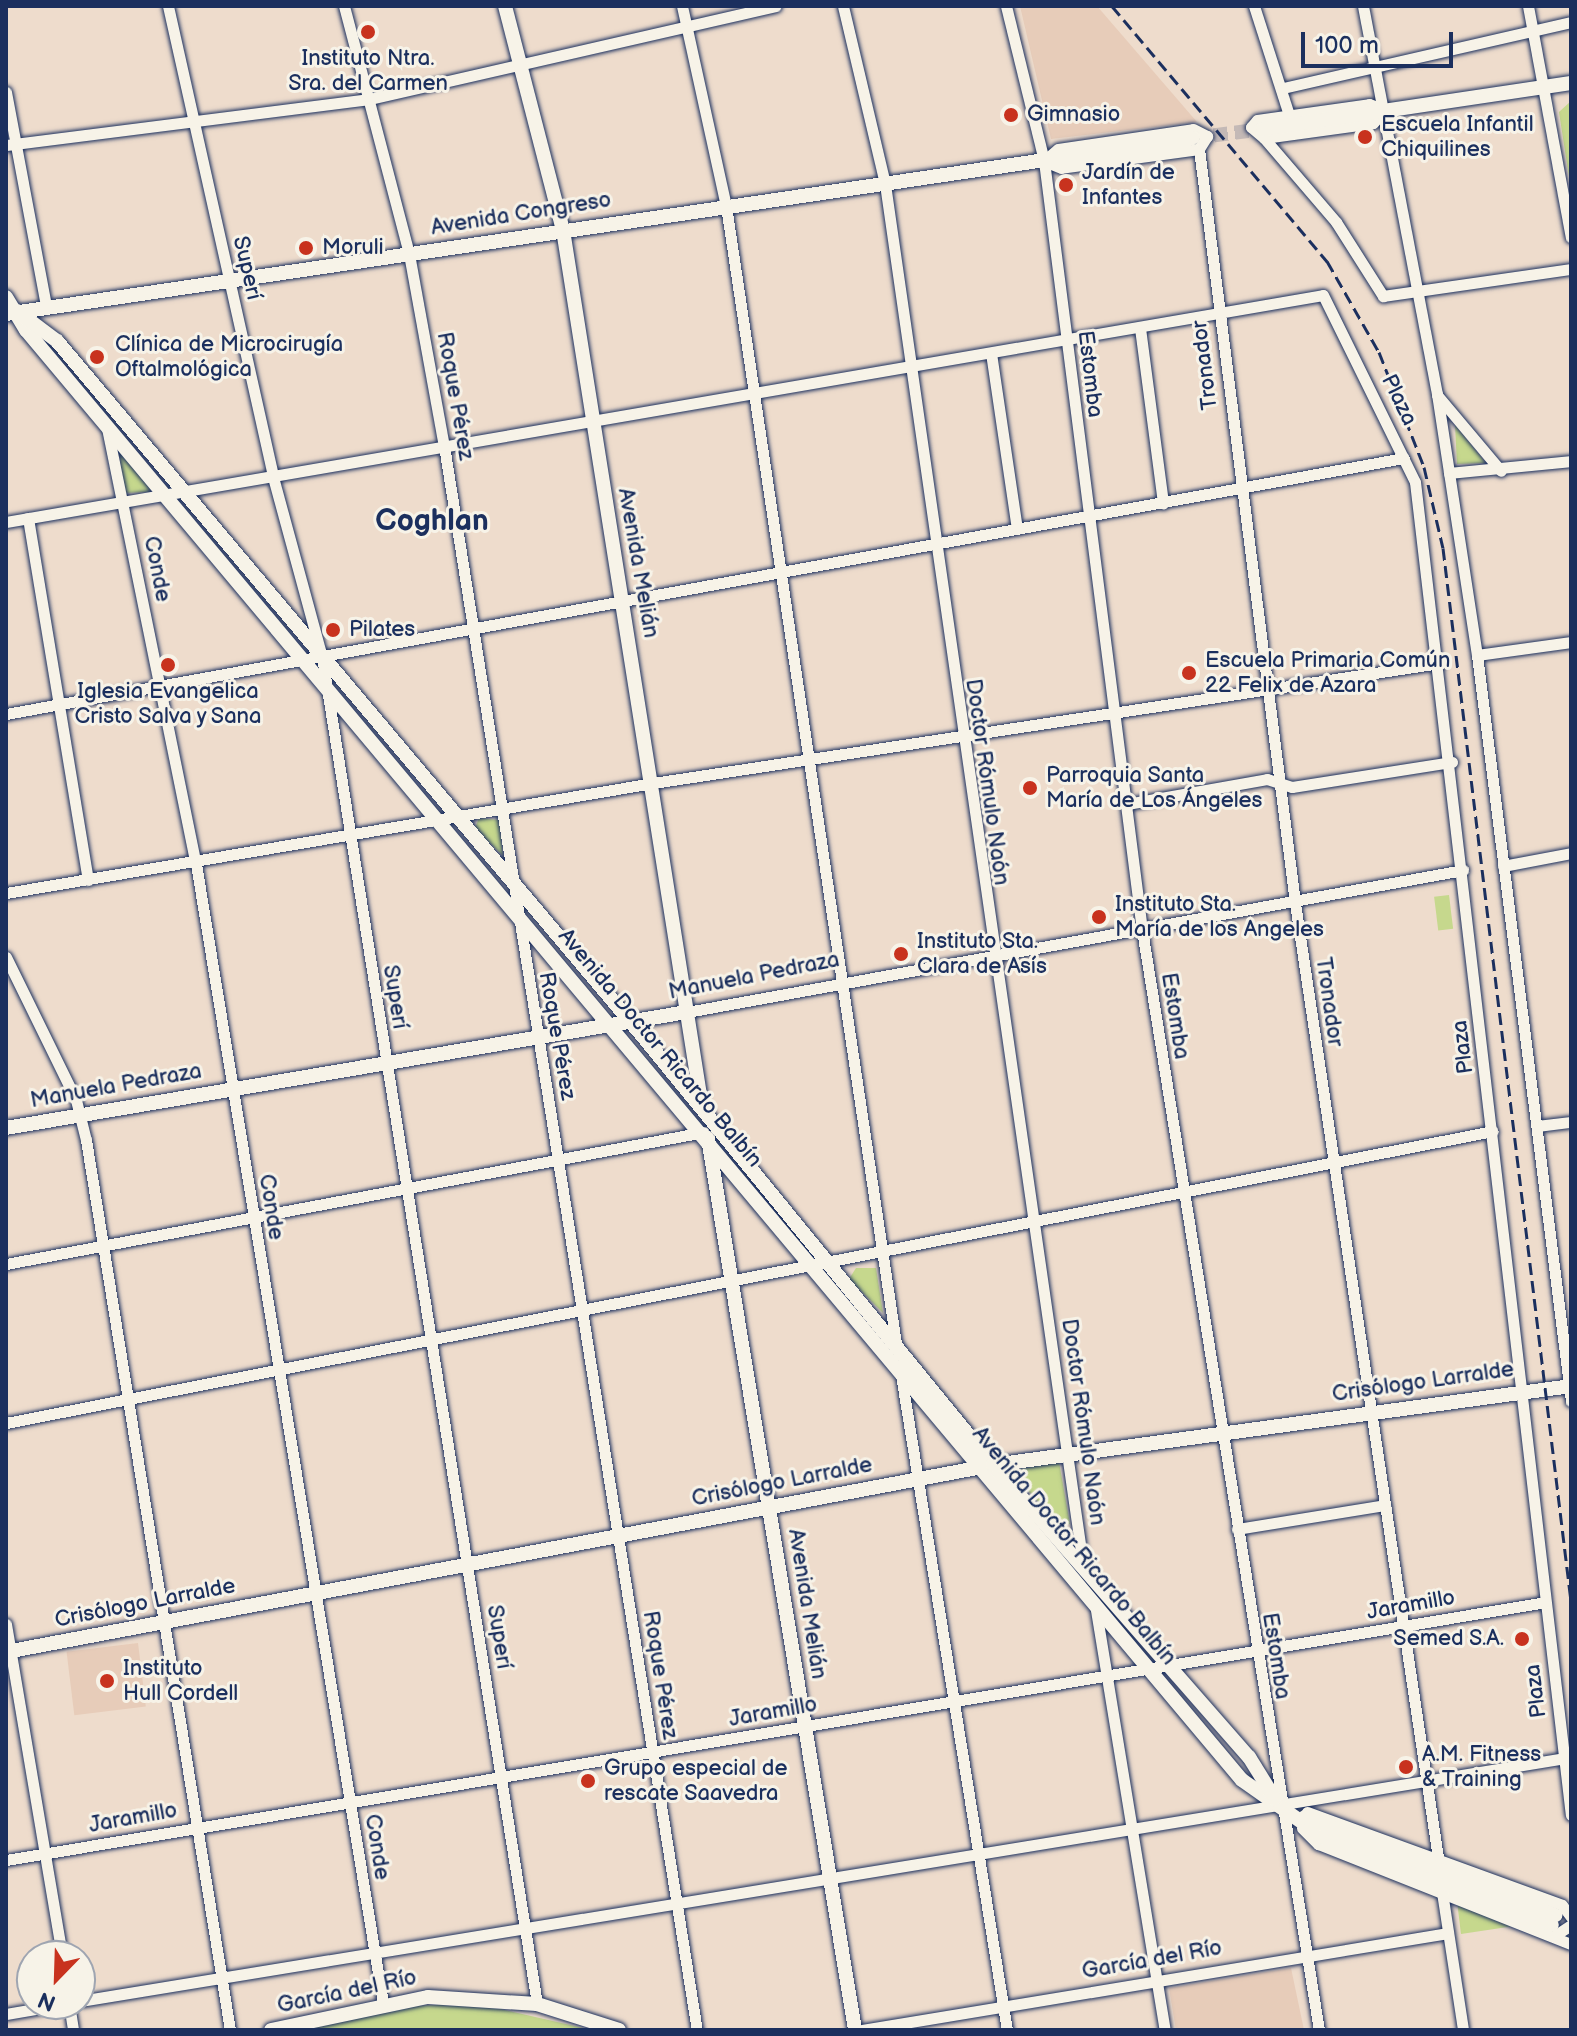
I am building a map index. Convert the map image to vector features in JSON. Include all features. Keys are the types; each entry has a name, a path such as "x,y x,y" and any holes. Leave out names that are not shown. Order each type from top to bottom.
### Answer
{"main road":[{"name":"Avenida Melián","path":"505,6 563,230 653,783 706,1134 855,2030"},
{"path":"1263,133 1385,110 1571,83"},
{"name":"Avenida Congreso","path":"11,312 726,206 1044,161 1196,144"},
{"name":"Avenida Doctor Ricardo Balbín","path":"6,297 11,312 168,495 457,818 631,1023 702,1109 901,1373 985,1467 1083,1565 1175,1669 1249,1757 1279,1805"},
{"path":"42,326 46,305"},
{"name":"Avenida Doctor Ricardo Balbín","path":"11,312 42,326 184,492 314,658 325,680 439,819 706,1134 896,1347 985,1467 1242,1780 1279,1805"},
{"name":"Manuela Pedraza","path":"6,1128 687,1012"},
{"name":"Crisólogo Larralde","path":"9,1652 919,1478 1069,1453 1570,1386"},
{"path":"1279,1805 1559,1917"},
{"name":"García del Río","path":"271,2030 383,2003 428,1997 537,2004 619,2030"}],"street":[{"name":"Superí","path":"168,6 314,658"},
{"name":"Roque Pérez","path":"344,6 409,254 444,446 515,909 697,2030"},
{"path":"682,6 726,206 896,1347"},
{"path":"12,144 370,99 775,6"},
{"name":"Doctor Rómulo Naón","path":"843,6 885,184 907,367 991,958 1069,1453 1083,1565"},
{"name":"Estomba","path":"1006,6 1044,161 1142,930 1219,1432 1237,1529 1254,1655 1319,2030"},
{"path":"1254,6 1283,88 1289,115"},
{"name":"Plaza","path":"1363,6 1437,394 1477,655 1571,1401"},
{"path":"1528,6 1571,237"},
{"path":"1283,88 1376,64 1571,22"},
{"path":"6,92 12,144 46,305"},
{"path":"1385,110 1369,104 1252,123 1336,222 1378,292 1416,293 1571,269"},
{"name":"Tronador","path":"1196,144 1331,1165 1372,1411 1438,1858"},
{"name":"Plaza","path":"1219,314 1323,295 1415,482 1452,762 1571,1815"},
{"path":"6,522 1219,314"},
{"path":"1140,328 1163,503"},
{"path":"991,353 1017,529"},
{"path":"1437,394 1501,471"},
{"name":"Conde","path":"105,420 196,864 383,2003"},
{"path":"6,714 1404,458"},
{"path":"1449,473 1501,471 1571,461"},
{"path":"28,518 88,880"},
{"path":"1477,655 1571,642"},
{"path":"6,893 196,864 653,783 1440,663"},
{"name":"Superí","path":"325,680 537,2004"},
{"path":"1127,804 1279,782 1292,787 1452,762"},
{"path":"1503,866 1571,853"},
{"name":"Manuela Pedraza","path":"687,1012 840,981 991,958 1463,870"},
{"path":"6,957 79,1115 104,1243 230,2030"},
{"path":"1537,1126 1571,1122"},
{"path":"6,1423 280,1373 1493,1131"},
{"path":"6,1264 104,1243 253,1221 406,1193 706,1134"},
{"path":"901,1373 1007,2030"},
{"path":"1237,1529 1385,1505"},
{"name":"Jaramillo","path":"6,1860 804,1726 1175,1669 1546,1602"},
{"path":"1095,1604 1165,2030"},
{"path":"6,1624 59,1940"},
{"path":"96,1998 1565,1758"},
{"name":"Avenida Doctor Ricardo Balbín","path":"1279,1805 1438,1858 1559,1917 1571,1944"},
{"name":"Avenida Doctor Ricardo Balbín","path":"1279,1805 1318,1844 1442,1892 1559,1917"},
{"path":"1442,1892 1463,2030"},
{"path":"1559,1917 1571,1917"},
{"path":"1559,1917 1571,1925"},
{"name":"García del Río","path":"862,2030 1448,1933"}],"shaded area":[{"path":"1020,6 1097,6 1197,122 1051,139"},
{"name":"Instituto Hull Cordell","path":"138,1643 146,1707 74,1715 67,1652"},
{"path":"1291,1968 1304,2030 1176,2030 1169,1988"}],"green space":[{"path":"1571,101 1571,190 1559,112"},
{"path":"1455,425 1486,463 1457,464"},
{"path":"119,445 151,485 149,492 123,493"},
{"path":"479,818 499,820 503,856 475,828"},
{"path":"1449,895 1453,929 1438,931 1434,897"},
{"path":"856,1268 876,1268 883,1313 849,1279"},
{"path":"1059,1462 1070,1524 1060,1525 1017,1479 1020,1469"},
{"path":"1457,1901 1521,1925 1461,1934"},
{"path":"402,2006 491,2007 592,2030 298,2030"}],"tunnel":[{"path":"1193,138 1263,129"}],"railway":[{"path":"1112,6 1327,261 1379,352 1424,467 1443,548 1571,1601"}],"place":[{"name":"Instituto Ntra. Sra. del Carmen","path":"368,32"},
{"name":"Gimnasio","path":"1011,115"},
{"name":"Escuela Infantil Chiquilines","path":"1365,137"},
{"name":"Jardín de Infantes","path":"1066,185"},
{"name":"Moruli","path":"306,248"},
{"name":"Clínica de Microcirugía Oftalmológica","path":"97,357"},
{"name":"Pilates","path":"333,630"},
{"name":"Iglesia Evangelica Cristo Salva y Sana","path":"168,665"},
{"name":"Escuela Primaria Común 22 Felix de Azara","path":"1189,673"},
{"name":"Parroquia Santa María de Los Ángeles","path":"1030,788"},
{"name":"Instituto Sta. María de los Angeles","path":"1099,917"},
{"name":"Instituto Sta. Clara de Asís","path":"901,954"},
{"name":"Semed S.A.","path":"1522,1639"},
{"name":"Instituto Hull Cordell","path":"107,1681"},
{"name":"A.M. Fitness & Training","path":"1406,1767"},
{"name":"Grupo especial de rescate Saavedra","path":"588,1781"}],"district":[{"name":"Coghlan","path":"432,521"}]}
